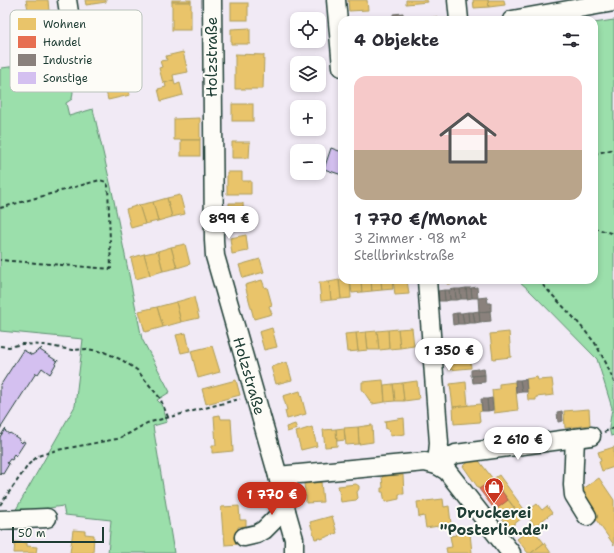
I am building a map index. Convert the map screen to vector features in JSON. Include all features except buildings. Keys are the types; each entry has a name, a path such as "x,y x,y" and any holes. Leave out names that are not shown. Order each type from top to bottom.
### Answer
{"street":[{"path":"67,0 69,10"},
{"name":"Holzstraße","path":"212,0 215,256 278,476 294,539 294,553"},
{"path":"336,0 338,22"},
{"path":"457,0 459,16"},
{"path":"535,16 614,2"},
{"path":"427,284 439,443 437,465"},
{"path":"437,465 456,454 583,437 573,486 574,495 587,516"},
{"path":"278,476 425,462 437,465 448,471 510,553"},
{"path":"244,537 257,534 264,530 278,516 286,511"},
{"path":"0,520 46,518"}],"path":[{"path":"598,153 614,149"},
{"path":"0,208 100,180 106,182 108,186 110,205 111,269 0,260"},
{"path":"598,229 614,234"},
{"path":"542,284 575,319 595,343 614,382"},
{"path":"0,346 9,347 22,344 44,345 72,350 87,349 104,352 122,360 137,370 160,398 168,417"},
{"path":"0,505 29,464 38,456 71,447 117,439 147,423 255,395"}],"green space":[{"path":"614,20 614,435 611,436 609,428 612,408 597,359 522,284 598,284 598,22"},
{"path":"10,67 10,92 73,92 72,99 66,103 69,116 93,109 112,191 142,339 170,392 157,400 165,413 167,422 153,426 174,553 108,553 111,520 65,515 63,506 14,513 75,406 83,339 0,331 0,70 2,68"}],"place":[{"name":"Druckerei \"Posterlia.de\"","path":"494,504"}]}
